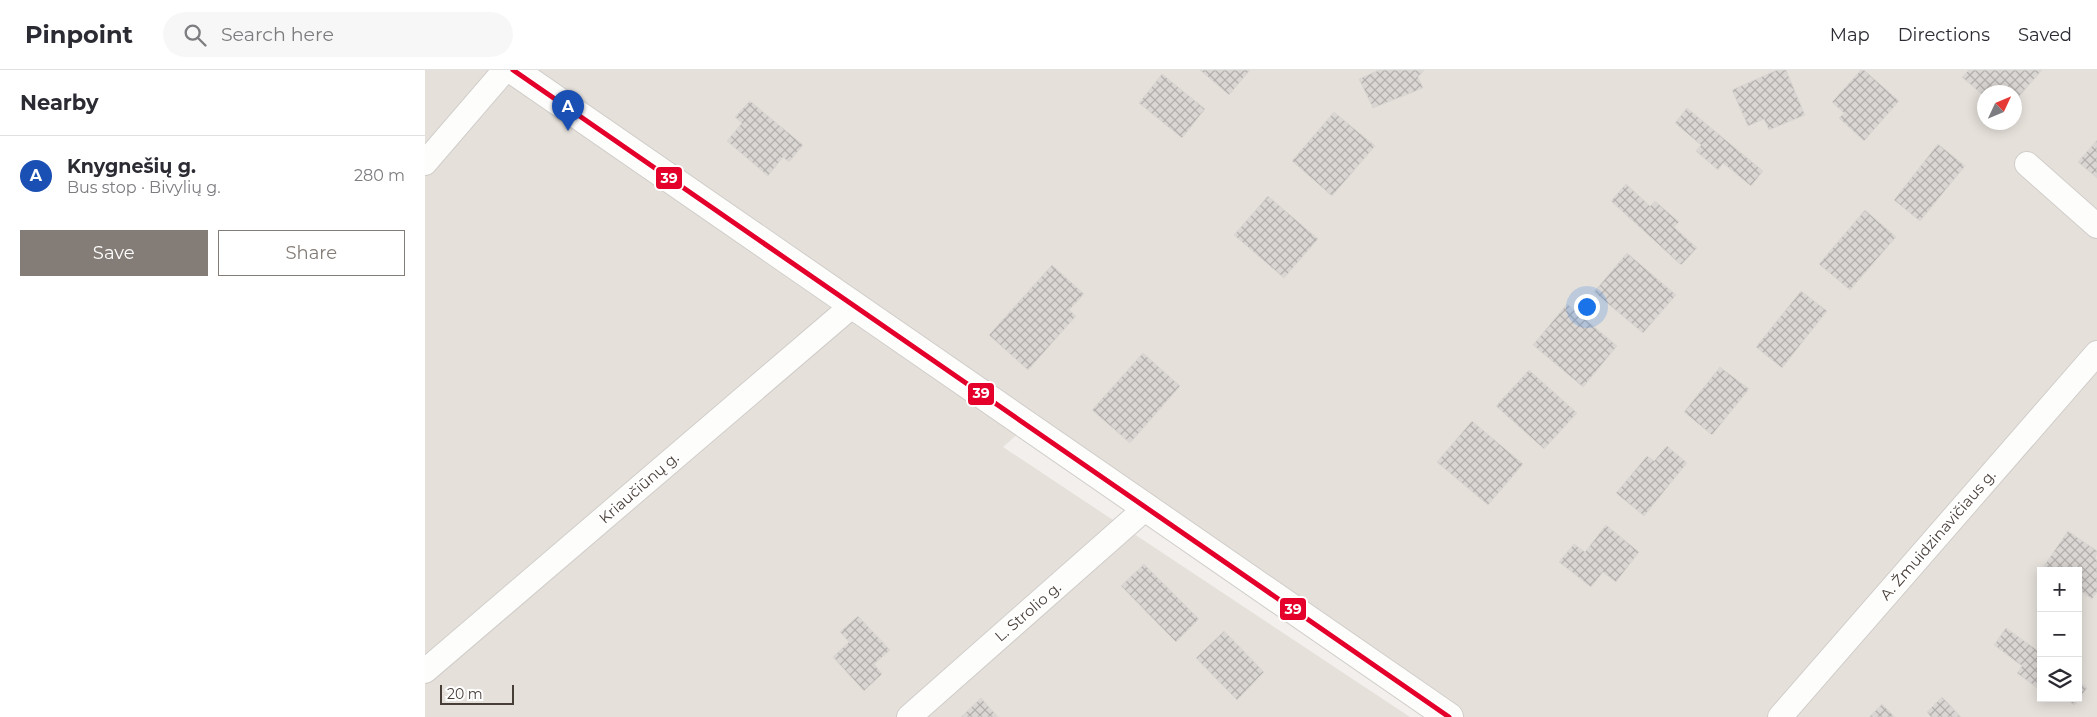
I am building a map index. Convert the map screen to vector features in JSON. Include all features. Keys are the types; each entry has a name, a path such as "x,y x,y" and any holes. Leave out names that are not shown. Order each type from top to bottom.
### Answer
{"street":[{"path":"425,163 505,70"},
{"path":"513,70 1449,717"},
{"path":"2027,164 2097,226"},
{"name":"Kriaučiūnų g.","path":"425,671 853,305"},
{"name":"A. Žmuidzinavičiaus g.","path":"1780,717 2097,354"},
{"name":"L. Strolio g.","path":"909,717 1147,507"}],"shaded area":[{"path":"425,70 2097,70 2097,717 1449,717 1028,425 1003,447 1410,717 425,717"}],"building":[{"path":"1200,70 1250,70 1229,95"},
{"path":"1379,70 1424,70 1418,77 1423,88 1373,108 1359,79"},
{"path":"1777,70 1786,70 1805,115 1769,130 1764,119 1748,126 1732,90"},
{"path":"1861,70 1864,70 1899,101 1864,141 1839,118 1844,113 1832,102"},
{"path":"1969,70 2042,70 2022,93 2022,85 1977,85 1977,90 1962,77"},
{"path":"1162,74 1205,109 1182,138 1139,103"},
{"path":"750,101 803,145 789,162 783,157 768,176 727,141 742,123 735,117"},
{"path":"1687,108 1763,171 1751,186 1723,163 1718,170 1696,151 1701,145 1675,123"},
{"path":"1334,112 1375,146 1332,196 1292,161"},
{"path":"2097,140 2097,178 2078,162"},
{"path":"1938,144 1965,166 1920,221 1894,200"},
{"path":"1626,184 1650,206 1655,201 1679,222 1674,227 1697,248 1681,265 1611,201"},
{"path":"1268,196 1318,239 1284,278 1234,235"},
{"path":"1865,210 1896,237 1850,290 1819,264"},
{"path":"1627,253 1676,295 1643,333 1594,292"},
{"path":"1052,265 1084,294 1069,310 1076,316 1028,370 989,335"},
{"path":"1801,291 1827,311 1782,368 1756,347"},
{"path":"1567,304 1617,346 1583,387 1533,345"},
{"path":"1143,353 1180,386 1130,443 1092,410"},
{"path":"1720,367 1749,389 1712,435 1684,412"},
{"path":"1529,370 1577,413 1544,449 1496,406"},
{"path":"1472,421 1523,464 1488,505 1437,462"},
{"path":"1667,446 1687,463 1644,516 1616,493 1647,456 1654,461"},
{"path":"1606,525 1639,552 1616,582 1603,572 1591,587 1559,562 1574,544 1585,552"},
{"path":"2068,531 2097,551 2095,559 2097,560 2097,592 2092,599 2082,592 2082,567 2044,566"},
{"path":"1144,564 1199,619 1176,642 1121,586"},
{"path":"858,616 890,650 874,664 882,674 864,691 833,657 849,642 840,632"},
{"path":"2006,628 2037,650 2037,688 2017,673 2022,666 1994,645"},
{"path":"1224,631 1264,672 1237,700 1196,658"},
{"path":"2082,684 2087,688 2082,695"},
{"path":"1942,697 1961,717 1931,717 1927,712"},
{"path":"981,698 998,717 961,717"},
{"path":"1882,704 1895,717 1869,717"}],"transit line":[{"name":"39","path":"513,70 1449,717"}],"place":[{"name":"Knygnešių g.","path":"568,131"}]}
